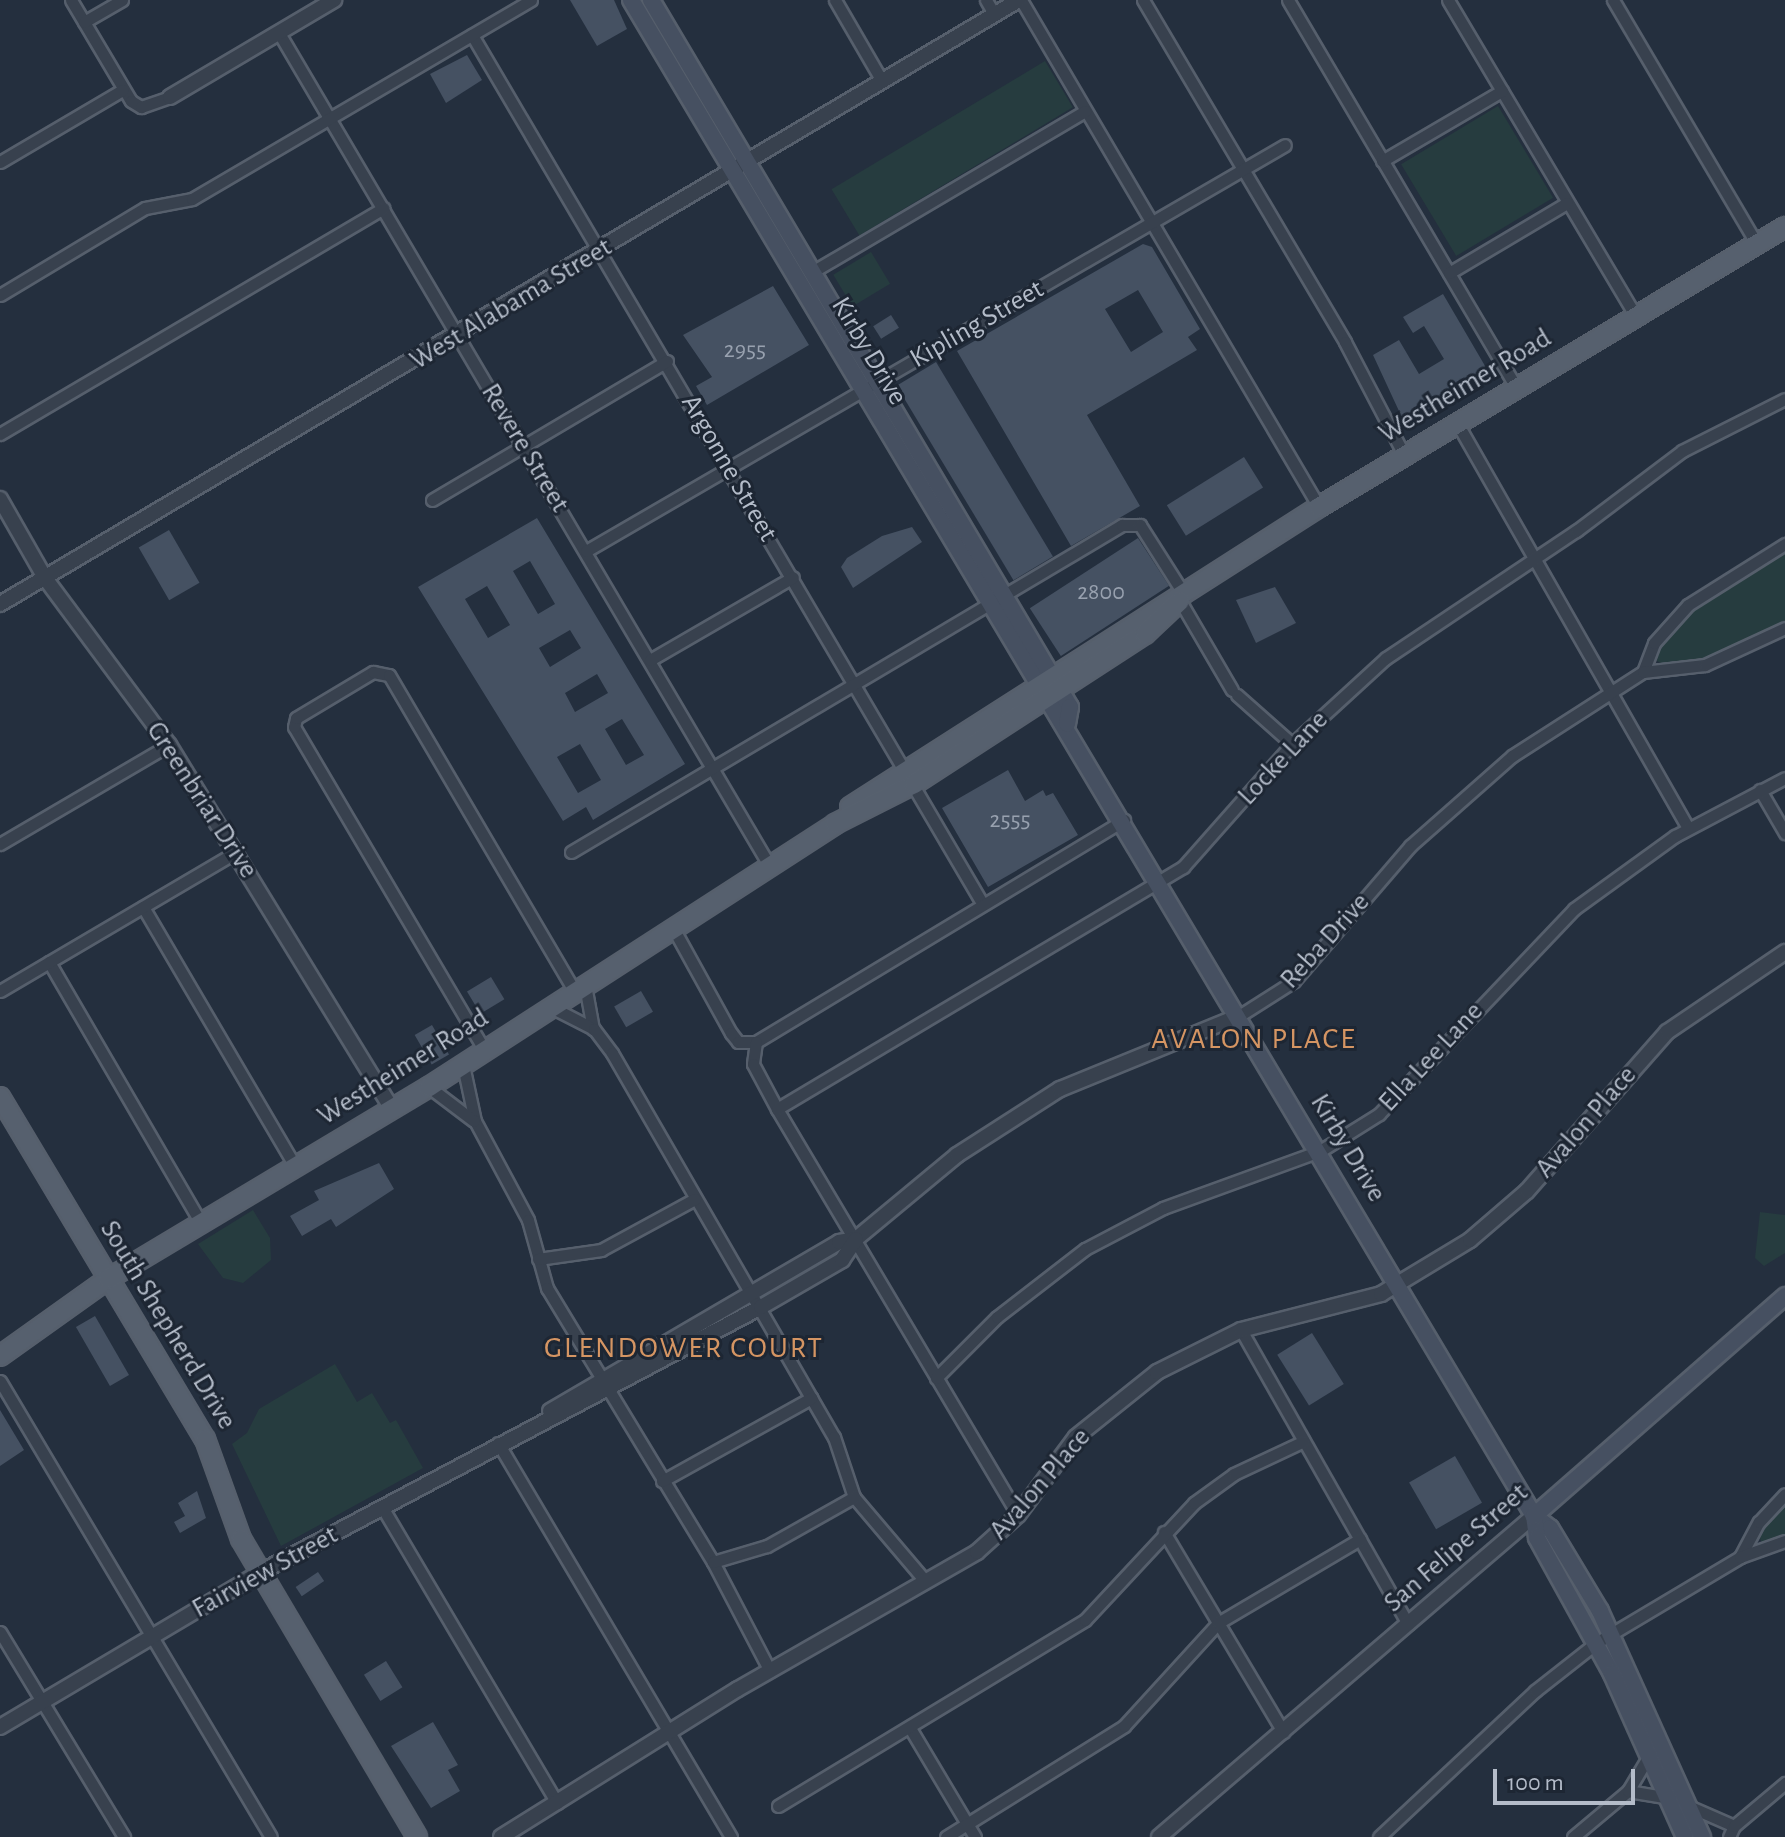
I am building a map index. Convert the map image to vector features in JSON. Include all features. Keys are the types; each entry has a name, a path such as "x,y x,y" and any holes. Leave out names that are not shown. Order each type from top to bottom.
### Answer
{"main road":[{"name":"Kirby Drive","path":"631,0 666,42 740,167 812,272 869,385 989,605 1048,688"},
{"name":"Kirby Drive","path":"651,0 666,42"},
{"name":"Kirby Drive","path":"740,167 784,259 1004,596 1067,724 1534,1516 1537,1538 1596,1643 1685,1837"},
{"name":"Westheimer Road","path":"0,1356 108,1279 429,1087 1048,688 1166,602 1183,599 1319,507 1404,455 1757,244 1784,232"},
{"path":"784,259 812,272"},
{"name":"South Shepherd Drive","path":"0,1097 205,1439 229,1512 417,1837"},
{"name":"San Felipe Street","path":"1534,1516 1785,1296"},
{"name":"Kirby Drive","path":"1534,1516 1550,1528 1611,1633 1661,1736 1702,1837"}],"street":[{"path":"71,0 122,90 141,107 170,97 334,0"},
{"path":"84,22 122,0"},
{"path":"0,295 145,208 192,199 531,0"},
{"path":"835,0 882,81"},
{"path":"986,0 994,14"},
{"path":"1020,0 1319,507"},
{"name":"West Alabama Street","path":"0,604 459,336 1020,0"},
{"path":"1143,0 1404,455"},
{"path":"1288,0 1516,387"},
{"path":"1448,0 1636,316"},
{"path":"1613,0 1757,244"},
{"name":"Revere Street","path":"279,33 769,865"},
{"name":"Argonne Street","path":"472,35 667,361 982,903"},
{"path":"0,162 122,90"},
{"path":"1382,161 1502,91"},
{"path":"812,272 1085,111"},
{"name":"Kipling Street","path":"586,551 1285,145"},
{"path":"1449,273 1567,203"},
{"path":"0,434 383,208"},
{"path":"432,500 667,361"},
{"name":"Locke Lane","path":"777,1109 1161,882 1194,859 1292,744 1386,658 1534,558 1682,451 1785,399"},
{"path":"1457,423 1688,828"},
{"name":"Greenbriar Drive","path":"0,499 45,578 169,745 392,1109"},
{"path":"571,852 1132,523 1152,540 1234,692 1292,744"},
{"path":"1643,672 1654,643 1688,605 1785,544"},
{"path":"650,660 793,577"},
{"name":"Reba Drive","path":"753,1293 856,1239 957,1155 1060,1089 1239,1016 1294,981 1457,800 1611,692 1643,672 1705,665 1785,628"},
{"path":"485,1051 293,722 373,672 389,675 580,988 594,1029 753,1293 834,1437 854,1497 926,1582"},
{"path":"0,844 169,745"},
{"name":"Ella Lee Lane","path":"936,1378 997,1317 1085,1249 1163,1208 1320,1151 1406,1090 1546,933 1688,828 1785,778"},
{"path":"1760,790 1785,833"},
{"path":"673,928 731,1033 738,1042 756,1042 1124,820"},
{"path":"0,991 236,852"},
{"path":"143,907 295,1166"},
{"name":"Avalon Place","path":"501,1837 770,1671 977,1552 1018,1515 1076,1437 1117,1402 1179,1359 1241,1330 1343,1308 1399,1285 1470,1240 1527,1191 1667,1032 1785,952"},
{"path":"49,962 201,1223"},
{"path":"551,1007 594,1029"},
{"path":"756,1042 753,1064 777,1109 1018,1515"},
{"path":"463,1065 475,1121 528,1220 548,1290 607,1394 713,1562 770,1671"},
{"path":"429,1087 475,1121"},
{"path":"538,1259 601,1250 695,1199"},
{"name":"Reba Drive","path":"761,1307 842,1260 856,1239"},
{"name":"Fairview Street","path":"534,1424 599,1379 753,1293"},
{"name":"Fairview Street","path":"0,1727 261,1572 534,1424 607,1394 761,1307"},
{"path":"1241,1330 1408,1624"},
{"path":"0,1381 271,1837"},
{"path":"662,1481 811,1398"},
{"path":"778,1806 1085,1620 1164,1532 1216,1485 1304,1441"},
{"path":"498,1443 731,1837"},
{"path":"1740,1557 1753,1529 1785,1494"},
{"path":"713,1562 767,1546 854,1497"},
{"path":"382,1507 557,1803"},
{"name":"San Felipe Street","path":"1159,1837 1534,1516"},
{"path":"1164,1532 1283,1732"},
{"path":"946,1837 1124,1726 1218,1623 1360,1539"},
{"path":"1379,1837 1535,1691 1596,1643 1740,1557 1785,1541"},
{"path":"0,1632 124,1837"},
{"path":"910,1728 975,1837"},
{"path":"1573,1837 1628,1791 1661,1736"},
{"path":"1628,1791 1668,1797 1732,1831 1785,1783"}],"green space":[{"path":"1045,61 1073,107 859,236 832,189"},
{"path":"1498,106 1553,198 1456,256 1401,164"},
{"path":"871,252 890,284 852,306 833,275"},
{"path":"1785,548 1785,623 1704,661 1671,668 1657,661 1659,644 1691,609"},
{"path":"253,1210 270,1238 271,1260 243,1283 223,1278 198,1244"},
{"path":"1760,1212 1785,1215 1785,1253 1764,1266 1755,1258"},
{"path":"335,1364 357,1402 372,1393 390,1423 396,1420 423,1468 281,1546 232,1444 247,1433 259,1409"},
{"path":"1785,1503 1785,1535 1762,1543 1757,1532"}],"building":[{"path":"570,0 614,0 627,29 597,46"},
{"path":"467,55 482,80 446,103 430,74"},
{"path":"1143,244 1152,247 1200,329 1188,337 1197,350 1087,415 1140,506 1071,546 957,351","holes":["1138,290 1163,332 1131,352 1105,309"]},
{"path":"773,286 809,345 707,405 696,386 712,377 683,335"},
{"path":"1443,294 1488,371 1405,424 1373,355 1399,340 1419,374 1444,359 1424,326 1413,333 1403,317"},
{"path":"891,315 899,328 881,339 873,326"},
{"path":"936,362 1053,557 1013,580 897,386"},
{"path":"1244,457 1263,488 1186,536 1167,505"},
{"path":"537,518 685,764 593,820 586,807 563,821 418,587","holes":["530,561 555,604 538,614 513,571","487,586 510,625 488,638 465,599","570,630 581,648 550,667 539,648","597,674 608,693 575,712 565,693","622,719 644,755 626,765 605,729","580,744 601,780 578,793 557,757"]},
{"path":"912,527 922,542 853,588 841,567 847,558 882,536"},
{"path":"169,530 200,583 169,600 139,548"},
{"path":"1138,538 1169,586 1061,656 1030,608"},
{"path":"1275,587 1296,623 1256,643 1236,600"},
{"path":"1008,770 1025,801 1043,790 1046,796 1053,793 1078,835 988,887 942,808"},
{"path":"491,977 504,999 480,1014 467,991"},
{"path":"641,991 653,1012 626,1027 614,1006"},
{"path":"432,1025 449,1054 432,1064 415,1035"},
{"path":"379,1163 394,1189 336,1227 331,1219 302,1236 290,1216 319,1200 314,1191"},
{"path":"95,1316 129,1375 110,1386 76,1327"},
{"path":"1312,1333 1344,1384 1309,1406 1277,1355"},
{"path":"0,1410 24,1450 0,1466"},
{"path":"1455,1456 1482,1503 1436,1529 1409,1482"},
{"path":"197,1491 206,1518 180,1533 174,1522 185,1516 178,1503"},
{"path":"318,1572 324,1581 302,1596 296,1587"},
{"path":"386,1661 402,1687 380,1701 364,1675"},
{"path":"433,1722 458,1765 448,1770 460,1791 431,1808 391,1746"}],"district":[{"name":"AVALON PLACE","path":"1254,1039"},
{"name":"GLENDOWER COURT","path":"684,1348"}]}
